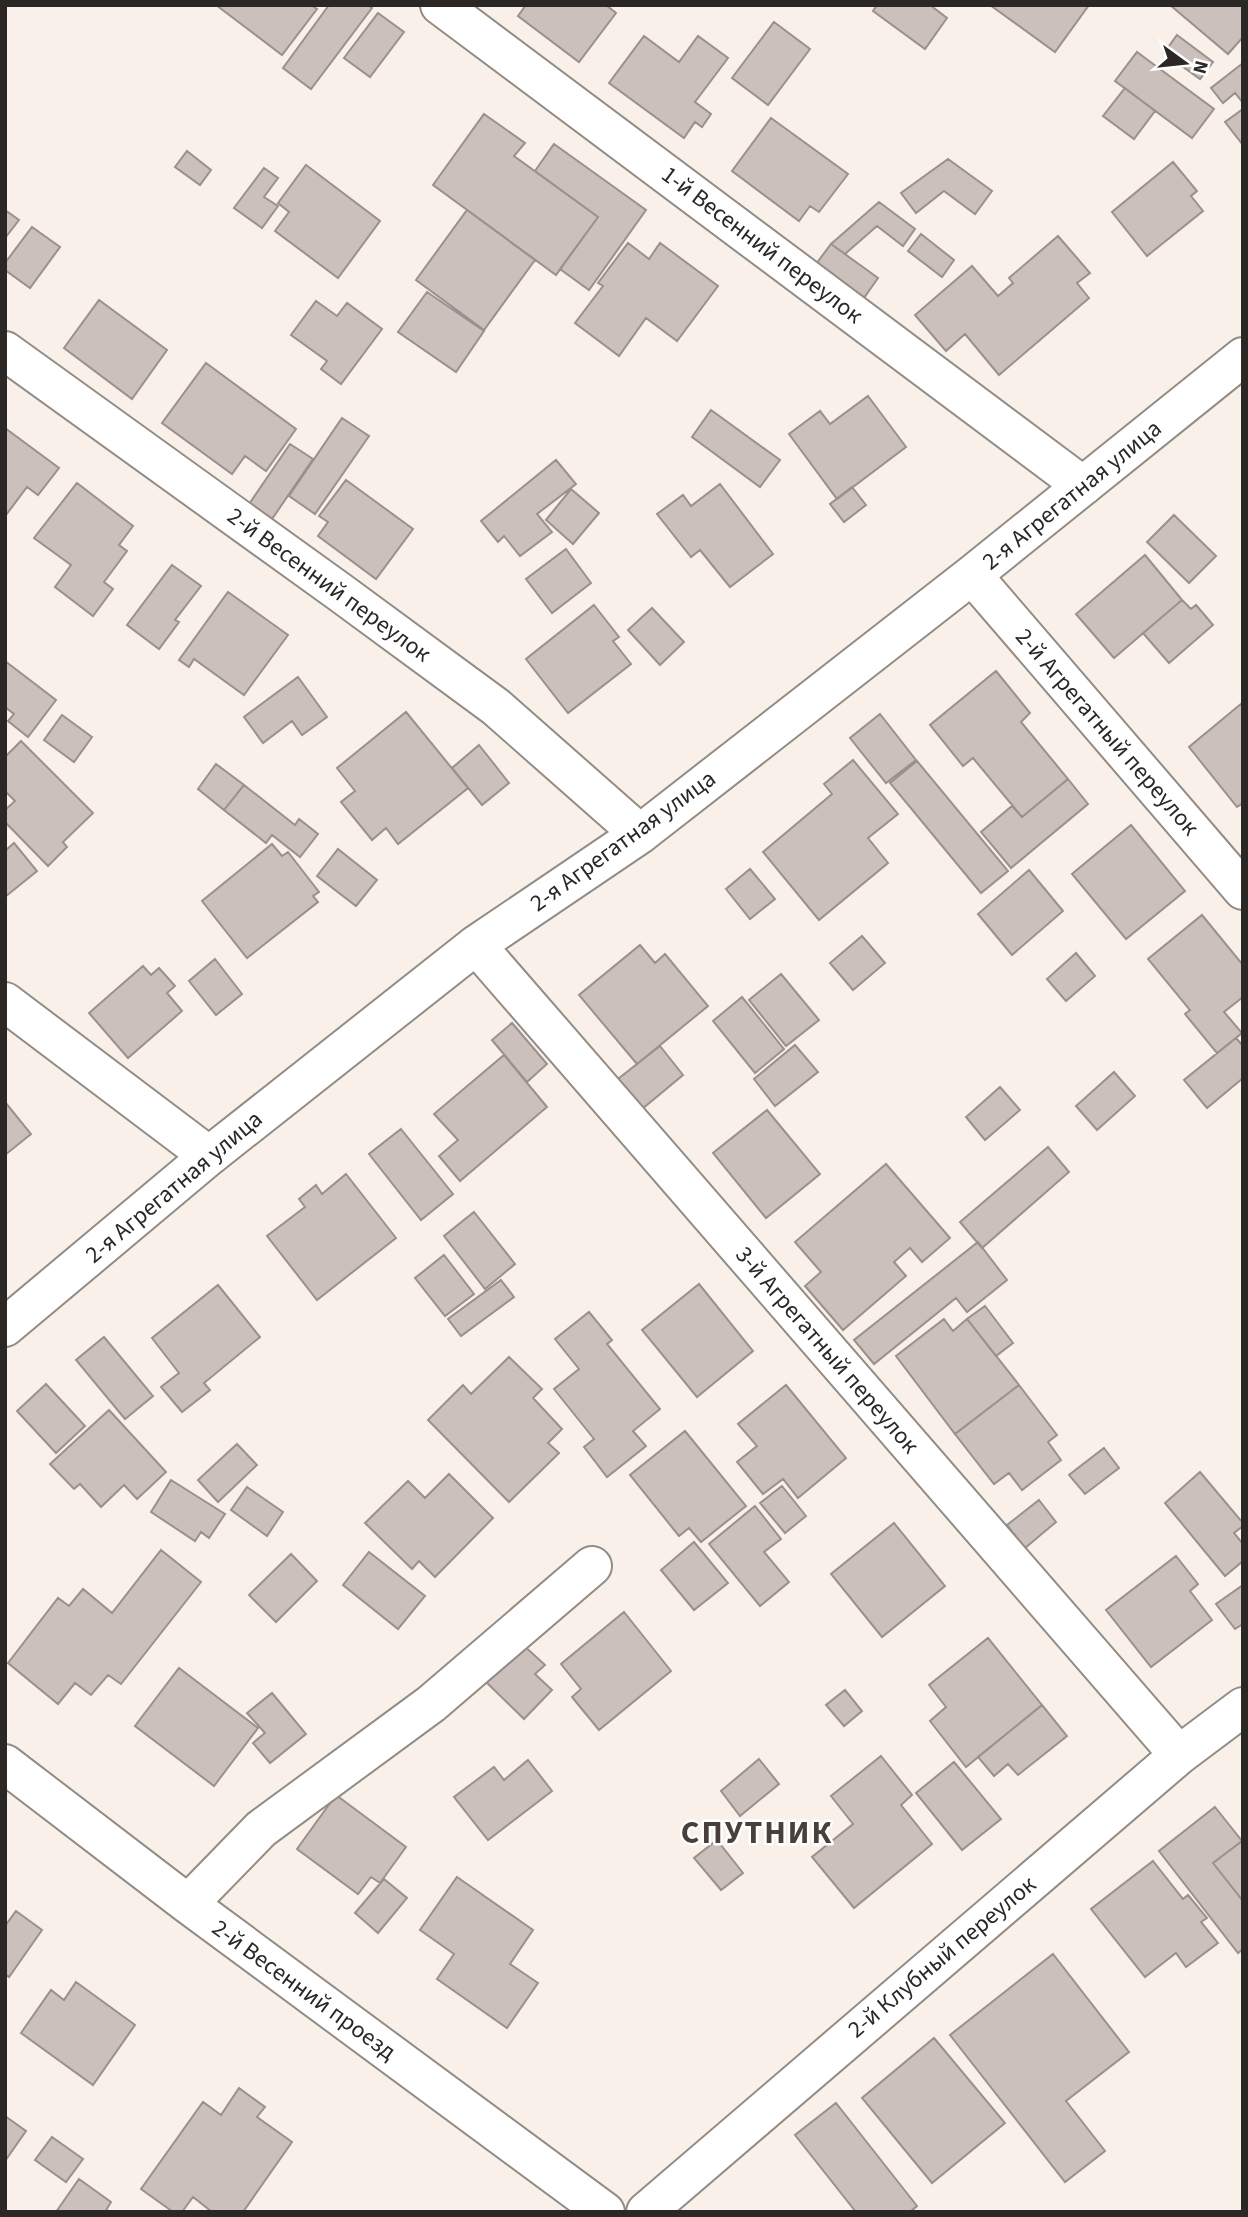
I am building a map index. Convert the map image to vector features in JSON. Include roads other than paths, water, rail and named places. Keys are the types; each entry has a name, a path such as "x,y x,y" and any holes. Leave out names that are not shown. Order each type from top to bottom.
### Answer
{"street":[{"name":"1-й Весенний переулок","path":"440,5 1083,486"},
{"name":"2-й Весенний переулок","path":"5,351 496,707 640,834"},
{"name":"2-я Агрегатная улица","path":"5,1327 209,1156 476,945 640,834 972,575 1243,358"},
{"name":"2-й Агрегатный переулок","path":"972,575 1243,890"},
{"name":"3-й Агрегатный переулок","path":"476,945 1179,1755"},
{"path":"5,1002 209,1156"},
{"path":"187,1904 261,1829 431,1704 592,1566"},
{"name":"2-й Клубный переулок","path":"646,2212 820,2060 1179,1755 1243,1707"},
{"name":"2-й Весенний проезд","path":"5,1764 187,1904 605,2212"}],"district":[{"name":"СПУТНИК","path":"757,1833"}]}
